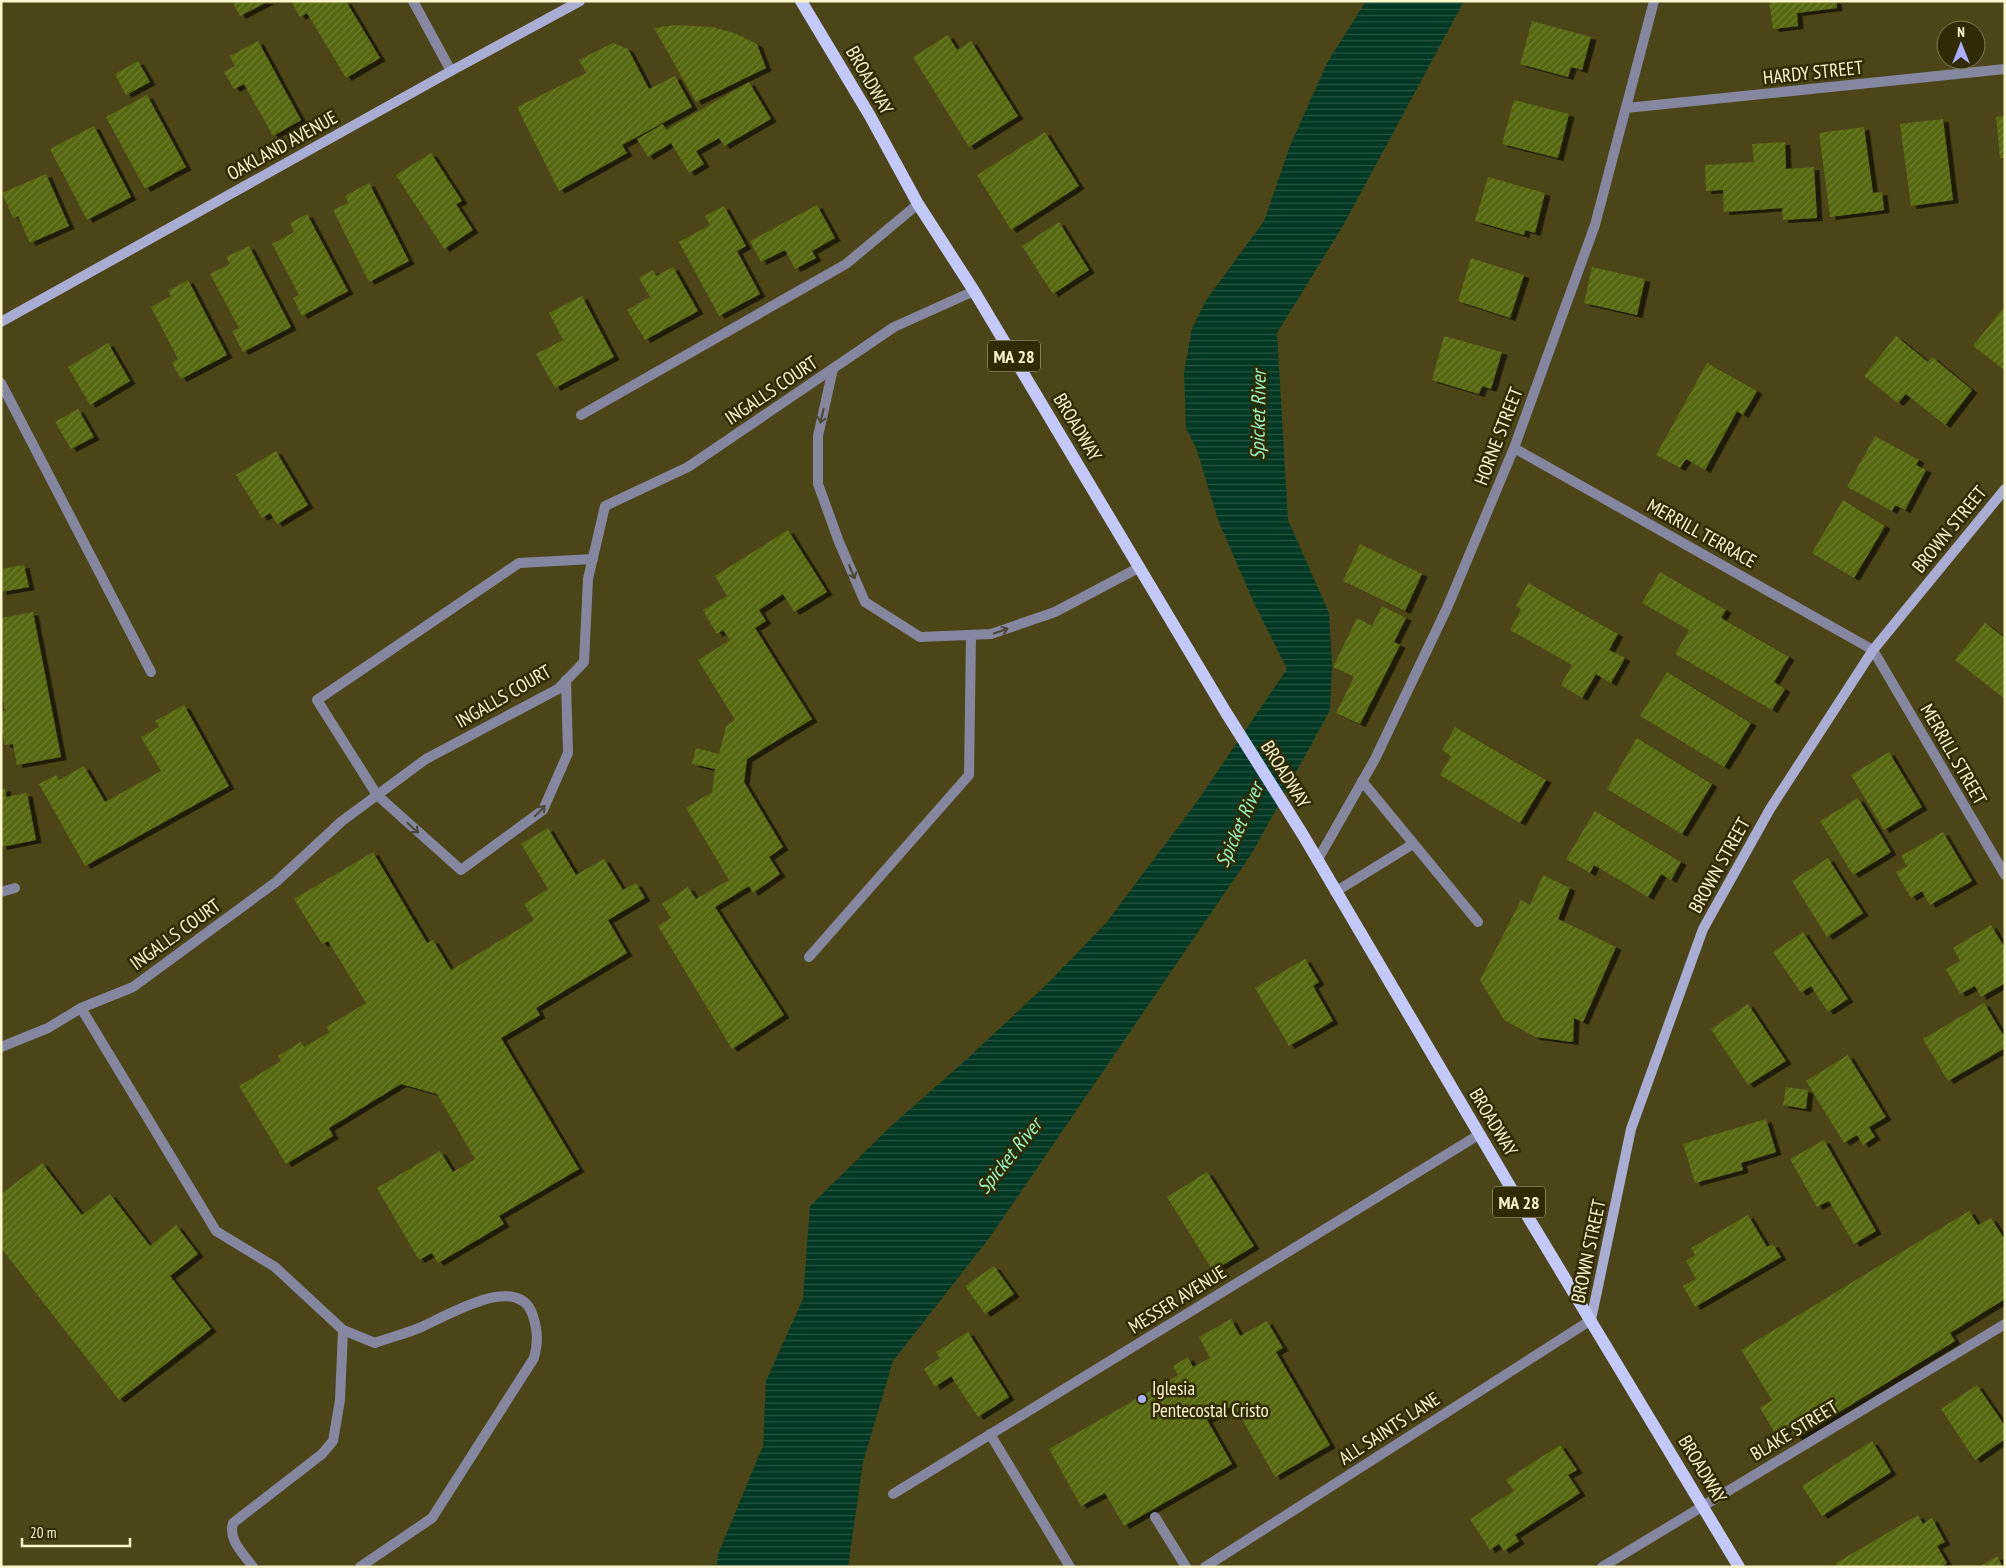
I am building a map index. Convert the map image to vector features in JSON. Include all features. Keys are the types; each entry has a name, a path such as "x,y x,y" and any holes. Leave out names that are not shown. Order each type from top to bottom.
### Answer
{"main road":[{"name":"BROADWAY","path":"801,1 870,116 918,204 974,291 1225,711 1303,835 1335,892 1739,1567"}],"street":[{"path":"413,1 451,71"},
{"name":"OAKLAND AVENUE","path":"1,322 580,1"},
{"name":"HORNE STREET","path":"1317,861 1375,759 1447,608 1514,448 1595,225 1654,1"},
{"name":"HARDY STREET","path":"1626,108 2005,70"},
{"path":"581,415 846,264 918,204"},
{"name":"INGALLS COURT","path":"1,1047 48,1028 81,1008 133,987 276,882 342,821 426,759 558,688 584,662 588,580 605,506 688,467 894,327 974,291"},
{"path":"833,368 818,436 818,484 839,542 865,602 920,637 991,634 1055,612 1140,568"},
{"path":"1,383 151,672"},
{"name":"MERRILL TERRACE","path":"1514,448 1872,650"},
{"name":"BROWN STREET","path":"1591,1320 1631,1129 1703,929 1770,809 1872,650 2005,489"},
{"path":"566,680 568,753 543,810 461,870 377,795 317,700 519,563 593,559"},
{"path":"809,957 970,775 971,635"},
{"name":"MERRILL STREET","path":"1872,650 2005,875"},
{"path":"1362,781 1478,922"},
{"path":"1335,892 1414,844"},
{"path":"1,892 15,888"},
{"path":"81,1008 216,1231 275,1267 343,1330 375,1343 418,1328 477,1302 501,1296 520,1298 530,1308 536,1326 538,1342 534,1358 432,1518 360,1567"},
{"name":"MESSER AVENUE","path":"893,1494 1480,1134"},
{"name":"ALL SAINTS LANE","path":"1205,1567 1591,1320"},
{"name":"BLAKE STREET","path":"1602,1567 2005,1324"},
{"path":"253,1567 233,1540 233,1523 322,1454 333,1441 340,1400 343,1330"},
{"path":"990,1434 1070,1567"},
{"path":"1156,1517 1186,1567"}],"water":[{"name":"Spicket River","path":"1366,1 1464,1 1344,224 1277,333 1288,520 1329,613 1332,665 1330,710 1252,853 990,1237 893,1361 863,1462 848,1567 717,1567 718,1554 763,1446 766,1381 803,1299 810,1206 890,1127 967,1059 1049,982 1106,923 1194,806 1287,669 1254,603 1218,520 1197,450 1186,428 1184,373 1192,328 1207,299 1264,221 1290,146 1327,63"}],"building":[{"path":"232,1 269,1 240,16"},
{"path":"291,1 346,1 380,58 346,78 307,13 300,17"},
{"path":"1769,1 1836,1 1837,8 1797,13 1798,26 1773,29"},
{"path":"1532,21 1591,37 1582,70 1571,67 1568,77 1520,64"},
{"path":"675,25 713,27 734,33 757,44 766,68 696,102 654,28"},
{"path":"948,35 957,50 971,41 1018,116 969,147 913,57"},
{"path":"258,41 301,120 273,136 244,84 234,89 224,72 235,66 230,56"},
{"path":"613,43 628,49 649,89 675,76 692,107 622,145 627,153 559,191 517,107 586,73 579,60"},
{"path":"138,61 150,82 126,95 115,74"},
{"path":"749,82 771,119 724,146 719,138 696,151 704,164 689,173 671,143 648,157 637,139 663,124 666,130"},
{"path":"147,95 186,167 145,189 106,117"},
{"path":"1514,100 1569,114 1558,158 1502,144"},
{"path":"2005,116 2005,158 2000,158 1996,117"},
{"path":"1943,119 1953,200 1911,206 1900,124"},
{"path":"94,126 131,197 87,220 50,149"},
{"path":"1864,127 1873,193 1882,192 1884,210 1830,217 1819,133"},
{"path":"1045,132 1079,186 1011,230 977,175"},
{"path":"1785,142 1786,169 1814,167 1817,218 1783,220 1782,208 1724,212 1723,190 1706,191 1705,165 1754,162 1752,144"},
{"path":"431,153 462,201 456,204 473,230 444,249 396,175"},
{"path":"46,174 69,226 30,243 18,216 13,218 2,193"},
{"path":"1488,177 1545,193 1535,233 1525,230 1524,235 1475,221"},
{"path":"369,183 409,261 369,282 333,210 348,203 345,196"},
{"path":"817,205 835,238 812,251 816,258 795,269 785,250 761,262 750,241"},
{"path":"724,206 746,246 737,251 760,294 719,316 679,242 710,225 705,216"},
{"path":"307,214 348,291 302,316 293,298 299,295 272,244 294,232 290,223"},
{"path":"1059,222 1089,270 1053,294 1022,246"},
{"path":"249,246 291,327 243,352 232,331 239,328 210,274 230,264 226,257"},
{"path":"1471,258 1524,275 1510,318 1458,301"},
{"path":"673,267 698,311 645,340 627,310 650,297 639,278 653,270 656,276"},
{"path":"1592,267 1645,279 1637,315 1584,303"},
{"path":"188,280 227,355 181,379 172,363 178,359 151,307 171,296 168,291"},
{"path":"582,296 614,357 555,388 536,354 563,340 549,313"},
{"path":"2005,306 2005,367 2003,369 1973,346"},
{"path":"1444,336 1502,352 1491,389 1482,386 1479,394 1432,380"},
{"path":"1896,336 1928,362 1932,357 1972,390 1945,425 1906,394 1898,403 1864,376"},
{"path":"108,343 130,381 90,405 68,367"},
{"path":"1707,363 1757,391 1743,415 1737,411 1705,470 1686,459 1680,468 1656,455"},
{"path":"78,409 94,437 71,449 55,422"},
{"path":"1875,436 1919,460 1916,465 1926,470 1905,510 1895,505 1892,511 1847,487"},
{"path":"276,451 308,505 277,524 270,513 262,518 236,475"},
{"path":"1843,500 1885,526 1854,578 1812,553"},
{"path":"788,530 827,592 794,612 783,594 759,610 766,621 755,628 812,719 747,759 744,782 783,847 769,857 780,874 753,893 749,886 715,907 784,1015 732,1049 658,926 671,918 662,904 688,887 696,899 729,880 686,808 712,792 715,769 692,764 696,748 719,754 726,726 735,720 698,660 730,640 723,630 717,634 703,610 727,596 715,576"},
{"path":"1360,544 1422,574 1405,611 1343,581"},
{"path":"24,565 29,587 1,592 1,569"},
{"path":"1660,572 1726,610 1721,618 1789,657 1774,682 1785,689 1772,710 1675,654 1689,630 1642,603"},
{"path":"1528,583 1618,634 1609,650 1625,658 1611,683 1596,674 1582,698 1561,685 1572,665 1510,630 1521,609 1516,606"},
{"path":"1382,606 1406,618 1394,642 1400,645 1360,724 1336,713 1354,677 1333,667 1357,618 1372,626"},
{"path":"33,612 61,757 17,765 13,744 5,745 1,729 1,711 5,711 1,688 1,618"},
{"path":"1985,623 2005,638 2005,699 1955,660"},
{"path":"1667,672 1751,723 1724,767 1640,716"},
{"path":"184,705 229,786 85,866 39,784 56,775 59,780 84,766 105,802 161,771 141,737 159,727 155,721"},
{"path":"1455,727 1546,780 1520,823 1440,775 1451,756 1442,750"},
{"path":"1637,738 1712,784 1682,834 1607,789"},
{"path":"1889,752 1922,807 1884,830 1851,775"},
{"path":"5,788 6,797 27,793 36,840 1,847 1,789"},
{"path":"1858,798 1891,852 1853,875 1820,821"},
{"path":"1595,811 1681,862 1671,880 1661,874 1648,897 1594,865 1590,873 1566,859"},
{"path":"548,828 576,875 604,859 623,890 636,883 645,898 608,920 627,953 536,1008 540,1015 501,1038 579,1169 499,1216 504,1224 438,1263 432,1253 419,1260 377,1188 440,1151 453,1172 475,1159 437,1094 401,1084 329,1128 333,1136 286,1164 239,1086 281,1061 278,1056 301,1042 304,1047 330,1032 326,1027 366,1003 328,941 322,944 294,899 373,852 427,943 433,940 451,970 534,920 524,904 548,889 521,844"},
{"path":"1943,832 1972,881 1930,905 1922,891 1911,898 1896,872 1907,866 1901,856"},
{"path":"1828,858 1863,913 1827,937 1792,881"},
{"path":"1543,875 1570,888 1558,919 1616,947 1583,1022 1574,1018 1573,1042 1535,1037 1504,1020 1480,980 1521,900 1530,905"},
{"path":"1991,925 2005,948 2005,983 1981,997 1975,986 1960,994 1946,969 1960,961 1953,948"},
{"path":"1803,932 1848,999 1828,1012 1811,986 1801,993 1773,952"},
{"path":"1305,959 1319,982 1313,986 1333,1021 1289,1046 1255,988"},
{"path":"1984,1003 2005,1038 2005,1048 1948,1081 1923,1039"},
{"path":"1748,1004 1786,1061 1748,1085 1711,1029"},
{"path":"1848,1055 1886,1117 1869,1127 1875,1137 1863,1145 1857,1135 1844,1143 1806,1081"},
{"path":"1786,1087 1808,1090 1806,1109 1783,1105"},
{"path":"1766,1119 1776,1152 1741,1163 1743,1170 1695,1183 1683,1144"},
{"path":"1824,1140 1876,1231 1854,1244 1829,1201 1817,1207 1790,1159"},
{"path":"42,1163 82,1215 110,1194 150,1246 176,1225 198,1254 170,1276 211,1329 119,1400 1,1248 1,1194"},
{"path":"1207,1172 1254,1246 1213,1271 1167,1197"},
{"path":"1969,1211 1978,1225 1991,1218 2005,1240 2005,1299 1950,1333 1955,1341 1797,1438 1789,1427 1776,1435 1760,1408 1772,1400 1741,1350"},
{"path":"1748,1215 1767,1247 1773,1244 1781,1257 1695,1307 1683,1286 1696,1279 1686,1261 1695,1255 1691,1248"},
{"path":"994,1266 1014,1294 985,1314 965,1286"},
{"path":"1231,1319 1240,1336 1267,1321 1283,1348 1276,1352 1330,1445 1275,1477 1234,1405 1207,1420 1232,1464 1124,1526 1105,1493 1081,1506 1049,1449 1178,1375 1173,1366 1188,1357 1193,1367 1210,1358 1199,1337"},
{"path":"968,1332 1009,1397 978,1417 951,1376 935,1387 924,1369 940,1358 936,1352"},
{"path":"1977,1385 2005,1426 2005,1439 1975,1460 1941,1409"},
{"path":"1872,1441 1891,1472 1822,1516 1802,1486"},
{"path":"1560,1445 1577,1470 1568,1475 1580,1493 1515,1535 1519,1541 1504,1551 1499,1544 1490,1550 1470,1519 1514,1491 1506,1480"},
{"path":"1918,1515 1923,1524 1932,1518 1945,1542 1937,1546 1947,1563 1941,1567 1838,1567 1836,1563"},
{"path":"1997,1556 2003,1567 1979,1567"}],"place":[{"name":"Iglesia Pentecostal Cristo","path":"1142,1399"}]}
